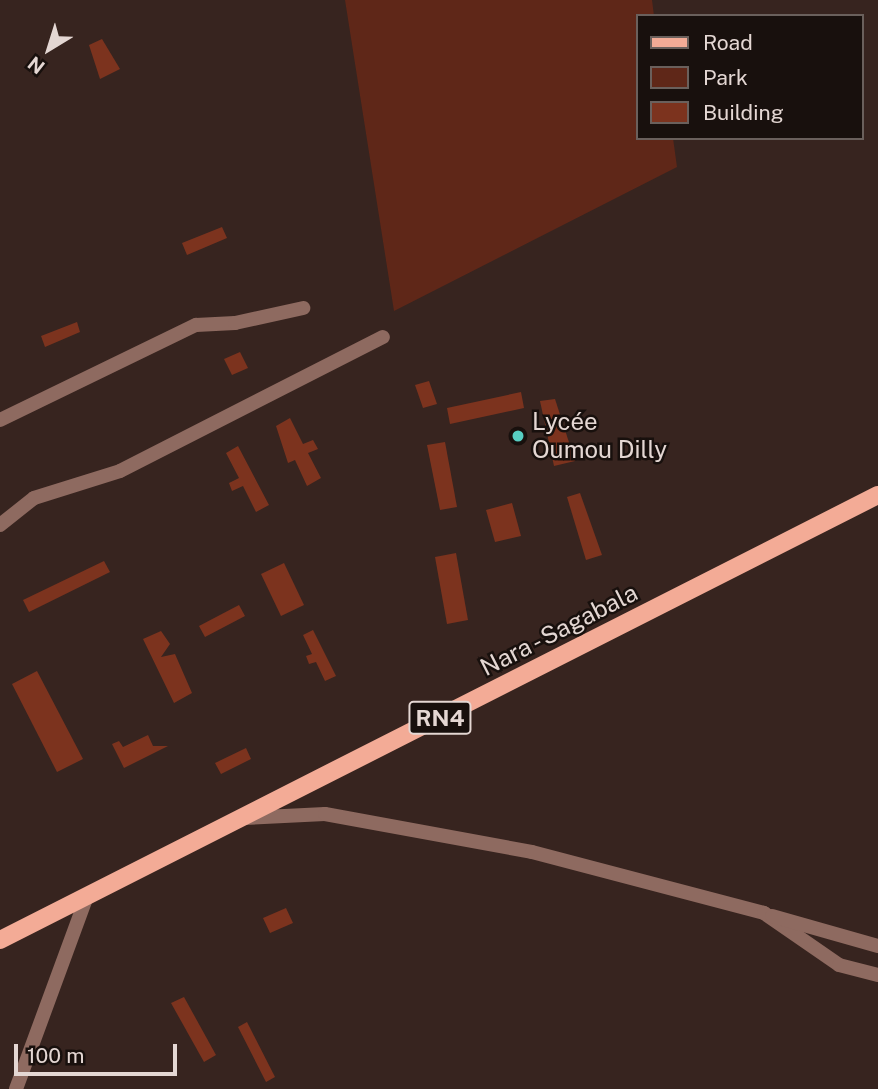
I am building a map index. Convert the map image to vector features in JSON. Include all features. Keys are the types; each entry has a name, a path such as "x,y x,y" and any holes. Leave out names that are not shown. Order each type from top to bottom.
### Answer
{"main road":[{"name":"Nara - Sagabala","path":"0,940 878,495"}],"street":[{"path":"0,420 196,325 235,323 303,308"},
{"path":"0,525 34,498 120,471 383,337"},
{"path":"244,818 325,814 532,852 878,946"},
{"path":"16,1089 87,896"},
{"path":"764,913 839,965 878,975"}],"green space":[{"path":"345,0 652,0 654,14 636,14 636,140 673,140 677,167 394,311"}],"building":[{"path":"102,39 120,69 100,79 89,45"},
{"path":"222,227 227,238 187,255 182,243"},
{"path":"77,322 80,332 45,347 41,336"},
{"path":"240,352 248,368 232,375 224,359"},
{"path":"429,381 437,404 423,408 415,385"},
{"path":"521,392 524,408 450,424 447,408"},
{"path":"555,399 575,461 554,466 540,401"},
{"path":"290,418 303,444 313,440 318,449 308,453 321,478 307,486 295,460 288,463 276,426"},
{"path":"445,442 457,507 440,510 427,445"},
{"path":"238,446 269,505 256,512 243,486 232,491 229,483 239,478 226,453"},
{"path":"580,493 602,555 586,560 567,497"},
{"path":"512,503 521,536 495,542 486,510"},
{"path":"456,553 468,620 447,624 435,557"},
{"path":"104,561 110,572 29,612 23,600"},
{"path":"284,563 304,605 281,616 261,574"},
{"path":"239,605 245,616 205,637 199,626"},
{"path":"313,630 336,676 325,681 316,662 309,664 306,656 312,654 303,635"},
{"path":"161,631 170,644 161,657 175,654 192,693 174,703 143,639"},
{"path":"37,671 83,759 57,772 12,684"},
{"path":"148,735 153,746 168,746 124,768 112,744 119,741 123,747"},
{"path":"246,748 251,759 221,774 215,763"},
{"path":"286,908 293,923 270,933 263,918"},
{"path":"184,997 216,1055 204,1062 171,1003"},
{"path":"247,1022 275,1077 266,1082 238,1027"}],"place":[{"name":"Lycée Oumou Dilly","path":"518,436"}]}
